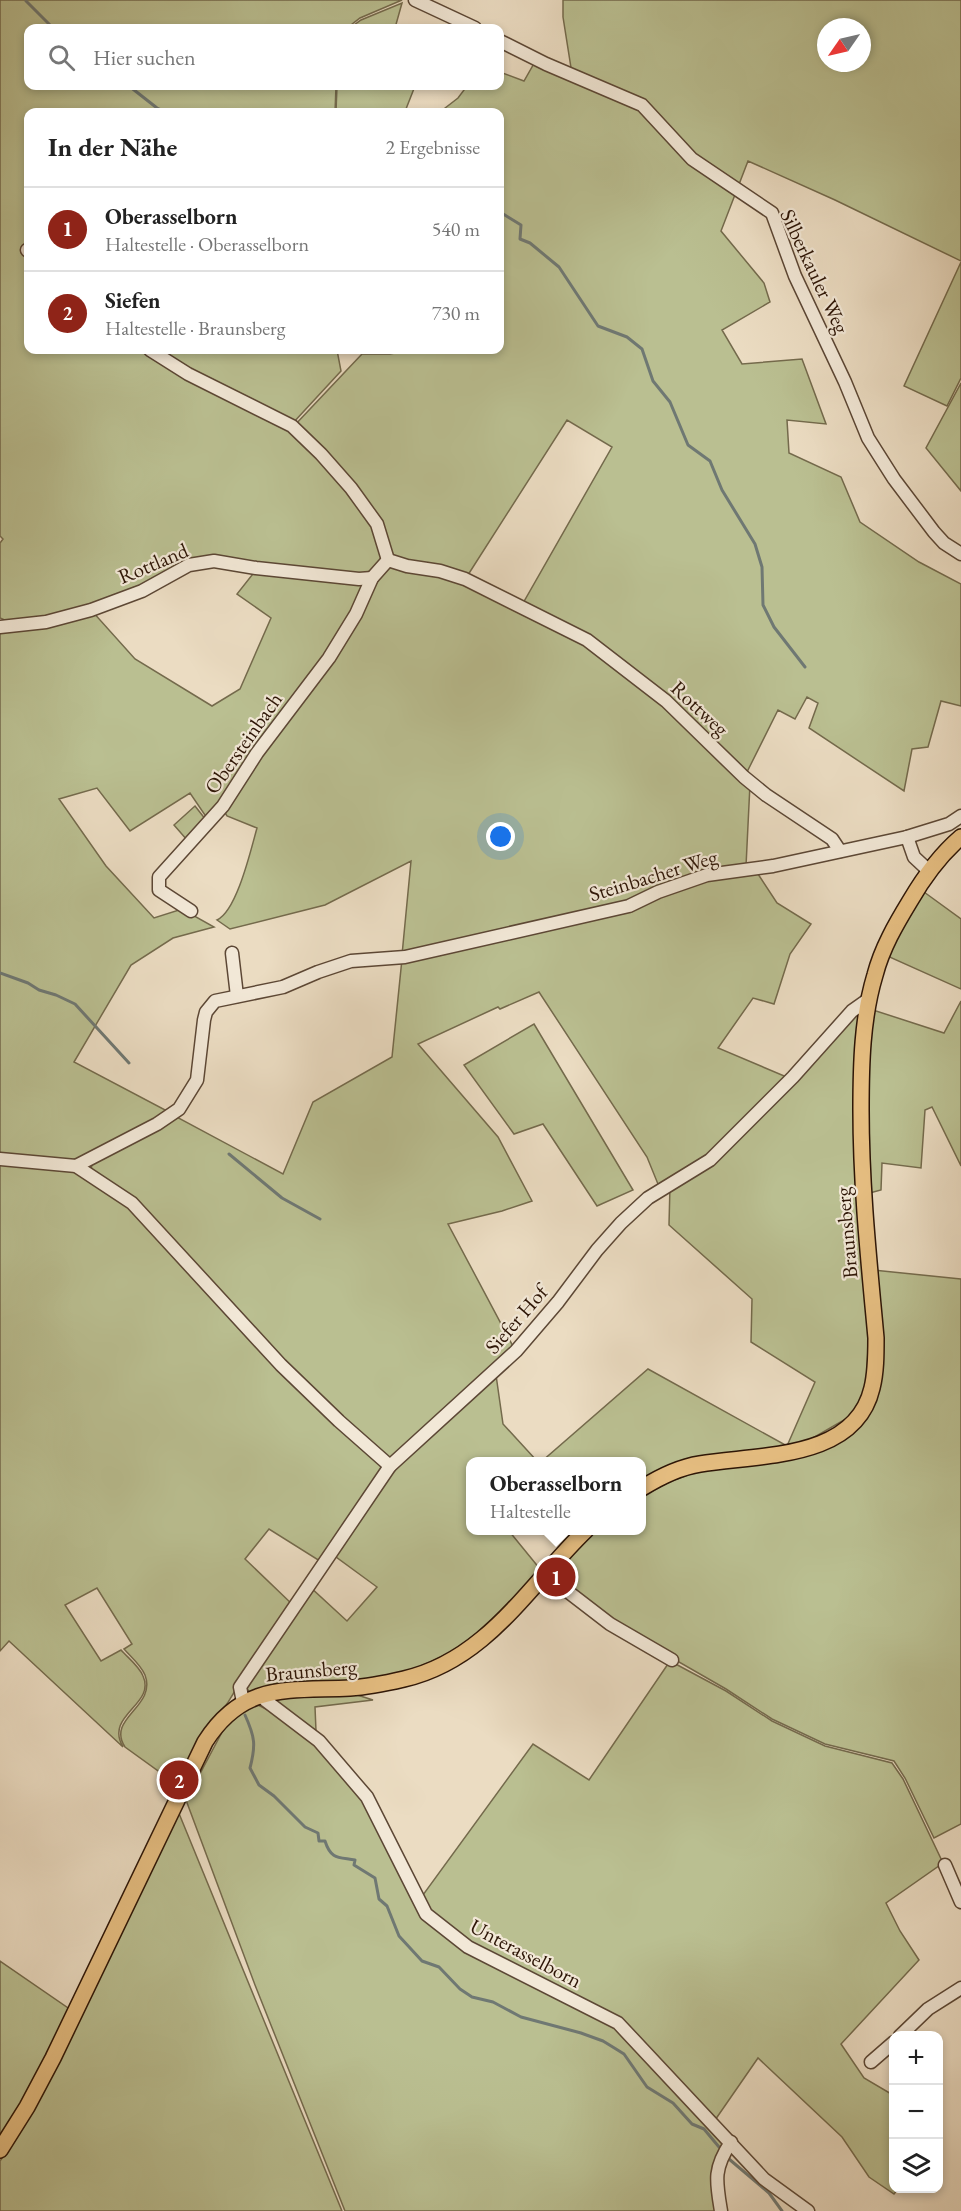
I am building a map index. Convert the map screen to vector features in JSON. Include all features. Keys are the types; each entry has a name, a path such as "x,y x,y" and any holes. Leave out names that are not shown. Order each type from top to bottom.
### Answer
{"main road":[{"name":"Braunsberg","path":"646,1486 698,1464 771,1455 811,1447 843,1431 862,1411 868,1400 876,1364 876,1338 861,1175 861,1077 863,1036 869,999 882,954 902,914 929,871 945,851 961,837"},
{"name":"Braunsberg","path":"0,2150 27,2107 53,2058 205,1742 223,1718 243,1702 264,1694 286,1690 352,1688 379,1684 423,1674 444,1665 477,1644 497,1627 581,1535"}],"street":[{"path":"415,0 466,24"},
{"name":"Silberkauler Weg","path":"504,43 546,64 642,105 692,159 772,213 795,276 868,438 894,479 934,532 944,543 961,554"},
{"path":"156,354 188,374 292,426 321,454 351,488 377,525 387,560 372,578"},
{"name":"Rottweg","path":"387,560 407,566 440,571 465,579 587,640 666,701 744,777 766,795 831,839 840,851"},
{"name":"Rottland","path":"0,627 46,622 92,609 142,591 189,565 214,561 256,568 359,579 372,578"},
{"name":"Obersteinbach","path":"191,910 159,890 159,877 223,806 257,753 329,658 356,614 372,578"},
{"path":"929,871 914,857 907,837 955,825 961,816"},
{"name":"Steinbacher Weg","path":"237,996 283,987 318,972 351,962 405,957 629,906 658,892 707,875 773,866 907,837"},
{"path":"76,1166 157,1124 179,1109 197,1080 206,1012 215,1001 237,996 232,953"},
{"name":"Siefer Hof","path":"243,1702 240,1687 390,1466 516,1352 621,1223 648,1198 710,1160 794,1077 852,1011 869,999"},
{"path":"0,1159 76,1166 132,1203 281,1365 390,1466"},
{"path":"545,1574 610,1624 672,1660"},
{"name":"Unterasselborn","path":"264,1694 265,1701 319,1741 367,1797 426,1914 468,1947 618,2023 764,2179 808,2211"},
{"path":"945,1865 961,1902"},
{"path":"905,2031 928,2009 961,1988"},
{"path":"871,2062 889,2046"},
{"path":"721,2211 716,2173 720,2157 731,2142"}],"green space":[{"path":"0,0 402,0 360,18 352,24 24,24 24,90 336,90 335,108 24,108 24,354 153,354 188,376 292,428 362,354 504,354 504,108 445,108 464,90 504,90 504,74 524,81 536,60 646,109 643,105 572,74 563,17 563,0 961,0 961,261 748,161 721,231 764,283 770,302 722,330 742,364 802,359 826,424 787,420 789,453 841,477 860,522 919,562 961,584 961,706 941,701 928,747 912,749 904,791 809,728 818,703 807,697 795,719 778,710 745,776 718,752 750,784 746,866 686,881 629,904 402,955 411,861 325,905 230,929 217,920 231,905 237,892 257,828 227,816 224,811 258,752 330,659 357,615 373,579 388,562 464,580 588,642 522,605 612,447 567,420 466,578 387,558 378,570 329,657 255,752 228,796 209,821 190,793 130,831 97,788 59,799 106,866 154,918 182,909 214,927 173,938 131,965 74,1062 169,1112 76,1163 0,1157 0,628 46,624 92,611 135,659 212,706 240,689 271,618 237,594 256,570 346,577 215,560 189,563 141,590 44,622 14,624 0,618 0,543 3,539 0,536"},
{"path":"402,3 396,24 356,24"},
{"path":"337,90 413,90 406,108 336,108"},
{"path":"961,262 961,378 947,406 904,386"},
{"path":"161,354 338,354 341,371 292,424"},
{"path":"961,383 961,491 926,448"},
{"path":"195,806 206,820 187,840 174,825"},
{"path":"758,874 777,903 811,924 790,954 774,1004 753,998 718,1048 789,1078 709,1158 660,1189 647,1157 539,992 500,1009 498,1007 418,1044 498,1137 532,1201 448,1224 515,1350 390,1463 339,1420 132,1200 91,1172 92,1163 175,1116 283,1174 313,1102 392,1057 402,959 476,944 684,884"},
{"path":"924,892 961,919 961,989 885,955"},
{"path":"961,1001 961,1166 932,1107 925,1110 921,1168 882,1163 881,1190 866,1194 870,1009 944,1033"},
{"path":"858,1010 862,1010 869,1334 866,1385 861,1399 851,1416 806,1442 646,1482 646,1457 547,1457 648,1369 787,1446 815,1382 751,1342 752,1299 669,1225 670,1186 712,1161"},
{"path":"534,1024 633,1190 597,1206 543,1124 514,1134 464,1065"},
{"path":"0,1161 76,1168 131,1204 388,1467 323,1563 269,1529 245,1559 293,1605 237,1685 230,1700 200,1739 179,1786 125,1747 121,1737 122,1728 144,1696 147,1686 143,1671 124,1649 132,1644 97,1588 65,1605 101,1661 121,1650 143,1676 145,1686 143,1695 120,1726 119,1736 123,1747 9,1641 0,1651"},
{"path":"873,1270 961,1279 961,1824 934,1838 905,1778 894,1761 825,1744 772,1719 726,1689 611,1623 552,1575 592,1535 646,1535 646,1494 674,1480 702,1470 810,1455 847,1438 860,1426 880,1387"},
{"path":"496,1375 503,1424 533,1457 466,1457 466,1535 512,1535 540,1569 477,1635 449,1653 418,1667 369,1680 275,1686 249,1692 246,1686 310,1587 347,1621 377,1587 332,1554 392,1468"},
{"path":"670,1661 726,1691 772,1721 825,1746 892,1763 903,1779 943,1863 886,1903 900,1931 919,1960 841,2044 864,2078 889,2093 889,2191 869,2177 842,2137 758,2058 713,2123 618,2022 468,1945 427,1913 420,1899 533,1744 589,1780"},
{"path":"351,1693 373,1700 315,1707 316,1731 277,1703 277,1697"},
{"path":"256,1704 286,1719 318,1744 365,1799 425,1915 467,1948 617,2025 728,2143 719,2156 719,2211 345,2211 255,1985 186,1800 228,1721"},
{"path":"178,1811 342,2211 0,2211 0,2161 45,2090"},
{"path":"0,1961 71,2010 24,2104 0,2140"}],"waterway":[{"path":"26,1 49,24"},
{"path":"134,90 157,108"},
{"path":"504,214 521,225 520,239 530,243 559,267 598,326 627,337 642,349 653,381 670,402 688,445 710,461 722,490 755,544 762,567 763,605 774,627 805,667"},
{"path":"0,973 75,1004 129,1063"},
{"path":"229,1154 282,1198 320,1219"},
{"path":"245,1715 254,1741 250,1768 259,1785 274,1796 305,1827 318,1833 319,1841 325,1841 333,1855 355,1860 354,1865 375,1878 379,1899 387,1906 399,1936 422,1961 439,1967 460,1989 472,1997 493,2002 521,2017 603,2041 624,2054 647,2087 673,2103 692,2124 704,2129 719,2147"},
{"path":"729,2159 769,2193 782,2211"}],"place":[{"name":"Oberasselborn","path":"556,1577"},
{"name":"Siefen","path":"179,1780"}]}
